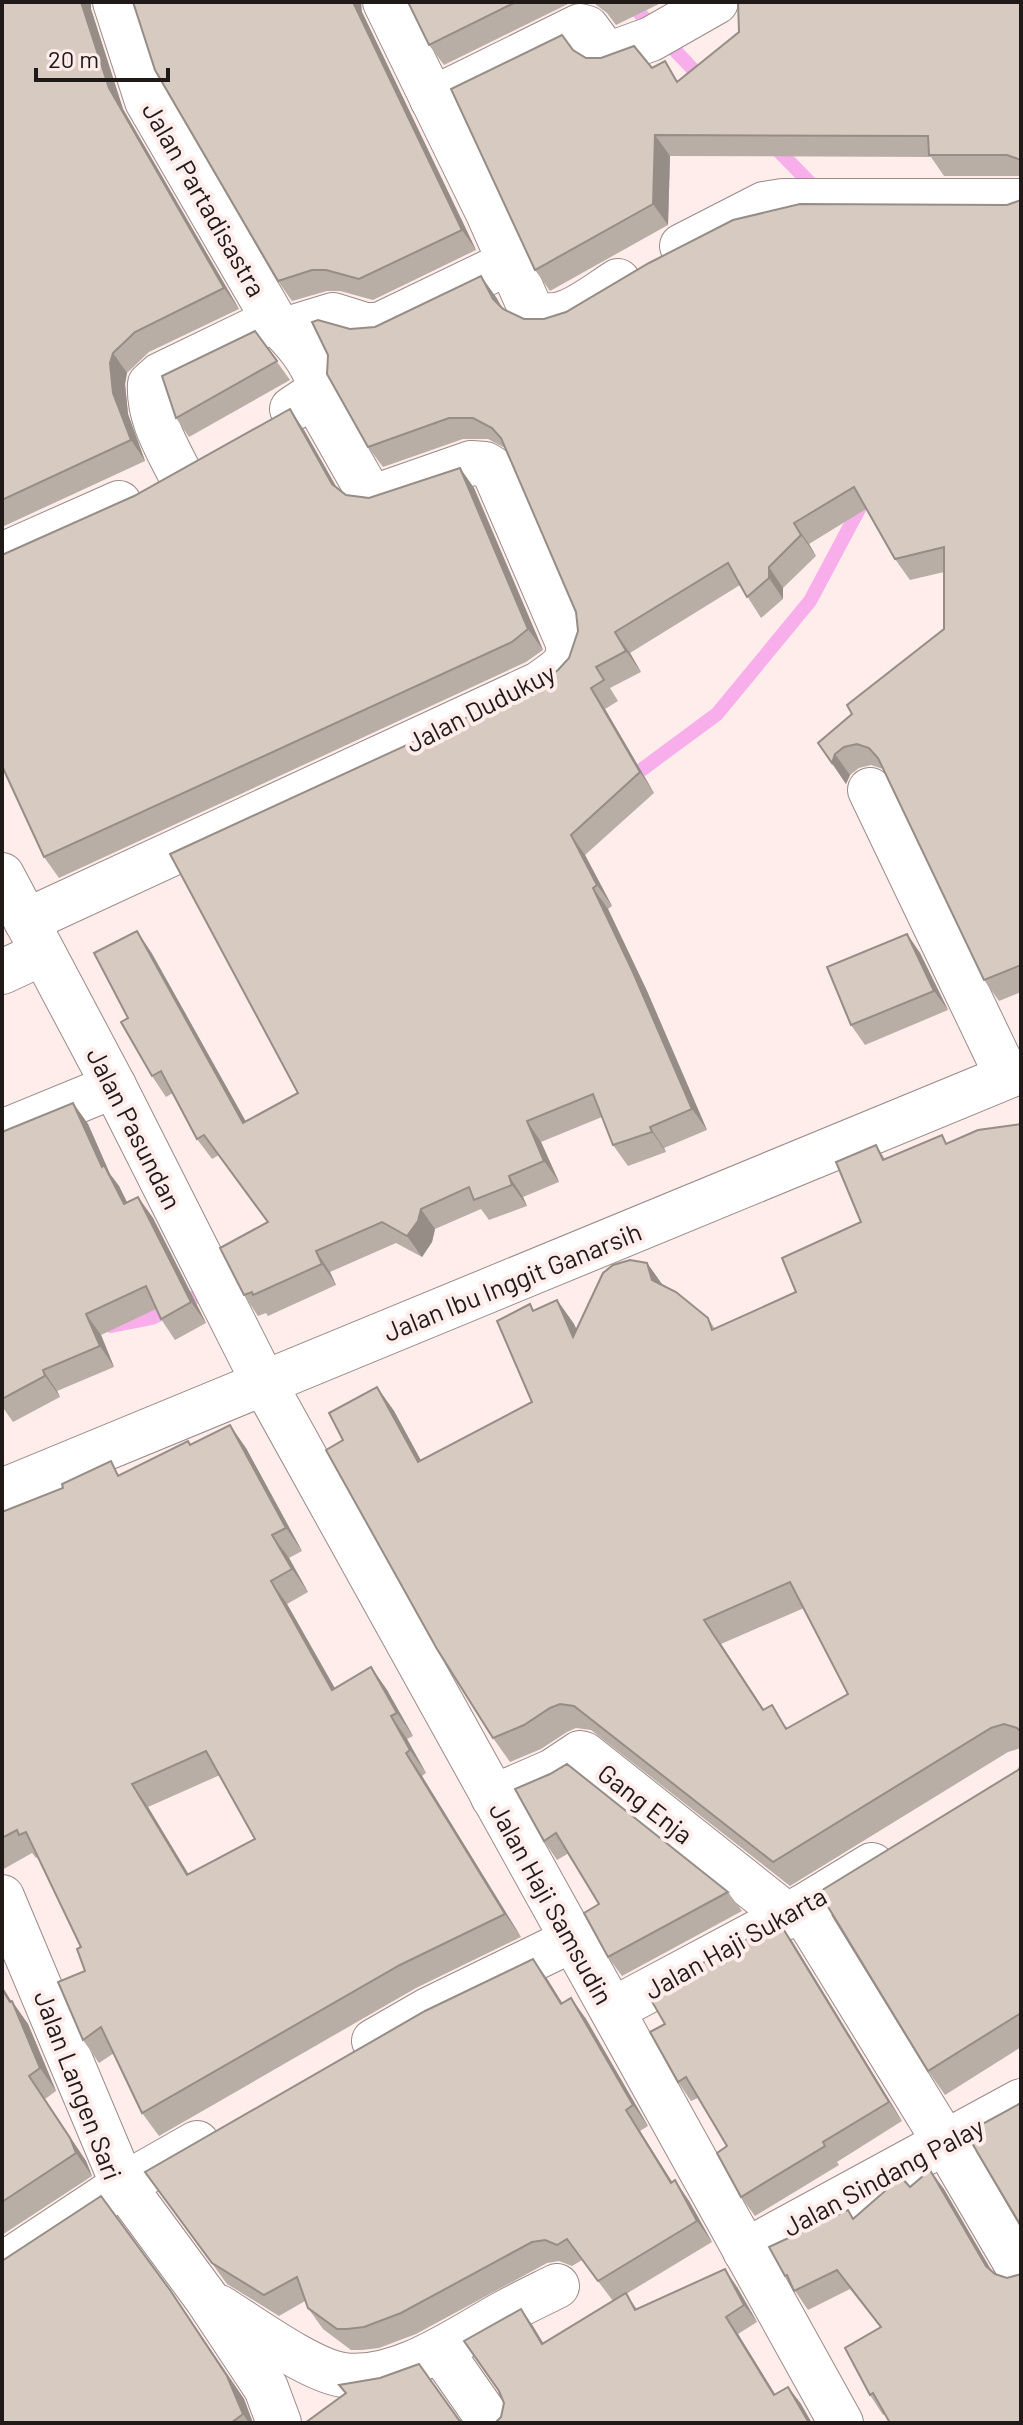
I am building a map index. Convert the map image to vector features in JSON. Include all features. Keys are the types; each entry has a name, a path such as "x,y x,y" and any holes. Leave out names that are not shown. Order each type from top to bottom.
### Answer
{"street":[{"name":"Jalan Partadisastra","path":"115,2 147,101 279,325 307,358 316,390"},
{"path":"385,2 488,213 530,308 542,315 552,316 568,311 651,262 764,204 811,200 1021,201"},
{"path":"432,99 580,26 587,28 607,55 666,30 716,2"},
{"path":"179,472 149,399 150,384 160,375 279,325 333,315 365,325 379,325 508,263"},
{"path":"259,427 316,390"},
{"name":"Jalan Dudukuy","path":"34,937 539,684 564,665 569,655 568,643 493,469 485,464 471,463 388,492 377,495 368,492 316,390"},
{"path":"2,555 138,494 219,449"},
{"path":"870,790 1014,1073"},
{"name":"Jalan Pasundan","path":"2,875 114,1086 264,1383"},
{"path":"2,972 34,937"},
{"name":"Jalan Ibu Inggit Ganarsih","path":"2,1491 1014,1073"},
{"path":"2,1132 114,1086"},
{"name":"Jalan Haji Samsudin","path":"264,1383 841,2423"},
{"name":"Gang Enja","path":"493,1797 553,1771 580,1753 584,1754 794,1912"},
{"name":"Jalan Haji Sukarta","path":"612,2010 794,1912 904,1844"},
{"name":"Jalan Langen Sari","path":"2,1897 123,2185 2,2265"},
{"path":"794,1912 946,2144 1021,2272"},
{"path":"345,2058 428,2010 572,1940"},
{"name":"Jalan Sindang Palay","path":"745,2251 1021,2101"},
{"path":"234,2121 123,2185 207,2299 266,2388 279,2423"},
{"path":"207,2299 296,2356 340,2375 364,2375 404,2365 440,2350 557,2286"},
{"path":"440,2350 491,2423"}],"building":[{"path":"2,2 81,2 109,88 224,288 135,332 113,353 110,363 113,393 131,440 2,500"},
{"path":"133,2 353,2 462,230 359,279 326,270 312,270 278,281 155,70"},
{"path":"408,2 516,2 429,45"},
{"path":"738,2 1021,2 1021,160 1007,155 929,155 928,136 655,135 653,204 535,270 451,89 562,35 573,50 586,58 601,58 634,46 652,68 665,61 677,82 739,32"},
{"path":"1021,200 1021,965 984,980 878,758 869,748 857,744 844,747 835,754 832,763 818,743 852,714 847,705 944,629 944,547 895,559 854,487 794,523 801,535 769,567 769,578 747,597 728,563 615,632 626,651 596,667 604,680 591,688 640,772 571,835 597,885 593,888 692,1109 650,1127 652,1132 613,1145 593,1094 527,1121 544,1161 509,1176 512,1185 474,1200 469,1187 421,1209 418,1221 407,1236 382,1222 316,1251 322,1264 253,1295 252,1292 244,1295 220,1248 268,1222 204,1135 197,1139 161,1071 152,1076 121,1022 128,1018 94,953 137,931 243,1123 298,1093 170,854 535,686 569,658 578,631 576,612 501,438 492,428 473,418 449,418 368,447 327,374 328,355 312,322 318,320 350,329 375,327 481,276 493,299 503,309 524,319 544,319 566,312 649,263 733,220 800,204 1007,205"},
{"path":"255,331 277,361 176,418 162,376"},
{"path":"290,409 332,484 346,495 369,498 460,468 528,629 512,642 44,857 2,766 2,555 134,496"},
{"path":"907,934 934,991 851,1025 827,967"},
{"path":"73,1103 102,1167 104,1165 124,1204 138,1197 191,1302 161,1319 146,1286 86,1314 100,1346 43,1370 45,1376 2,1399 2,1132"},
{"path":"1021,1124 1021,1732 1004,1724 991,1728 773,1862 574,1706 560,1704 524,1725 493,1738 437,1649 326,1450 343,1440 329,1413 377,1387 418,1462 532,1402 497,1321 530,1304 533,1311 557,1300 573,1337 603,1273 613,1265 630,1260 647,1263 652,1280 676,1292 708,1318 712,1330 796,1292 782,1258 861,1222 836,1162 876,1145 883,1160 942,1135 946,1144 978,1130","holes":["790,1582 848,1694 786,1729 772,1705 763,1710 704,1620"]},
{"path":"230,1425 286,1528 272,1535 292,1569 271,1581 332,1690 371,1667 397,1713 391,1716 410,1750 406,1753 505,1914 400,1965 142,2113 101,2027 83,2040 58,1982 85,1971 77,1949 81,1947 26,1832 19,1835 17,1830 2,1838 2,1512 63,1488 62,1484 111,1461 118,1476 188,1441 190,1445","holes":["206,1751 255,1839 187,1875 132,1784"]},
{"path":"567,1764 728,1892 608,1957 584,1913 599,1904 556,1833 544,1841 515,1789"},
{"path":"1021,1766 1021,2013 928,2071 819,1892"},
{"path":"779,1922 889,2102 823,2142 825,2146 741,2197 717,2153 727,2146 686,2077 678,2082 650,2032 665,2024 647,1993"},
{"path":"533,1959 561,2004 571,1998 633,2105 626,2110 671,2183 675,2180 697,2221 598,2281 567,2239 557,2245 545,2240 532,2242 401,2313 364,2327 337,2329 308,2308 297,2277 264,2295 212,2263 145,2172 425,2011"},
{"path":"2,1989 12,2001 40,2068 29,2076 70,2138 76,2153 2,2202"},
{"path":"1019,2104 1021,2108 1021,2226 966,2133"},
{"path":"930,2170 986,2266 995,2274 1007,2278 1021,2274 1021,2423 890,2423 873,2393 870,2395 845,2348 881,2327 837,2270 794,2291 769,2247 848,2210 853,2219 901,2177 910,2187"},
{"path":"101,2196 170,2290 227,2376 243,2414 231,2423 2,2423 2,2261"},
{"path":"725,2269 744,2305 726,2317 774,2395 788,2387 809,2423 495,2423 501,2417 504,2403 464,2341 521,2309 542,2344 626,2293 635,2310"},
{"path":"419,2364 462,2423 305,2423 346,2393 339,2385 380,2378"}],"waterway":[{"path":"629,2 706,83"},
{"path":"771,143 816,193"},
{"path":"625,782 717,714 810,601 866,496"},
{"path":"111,1326 152,1318 199,1295 209,1286"}]}
